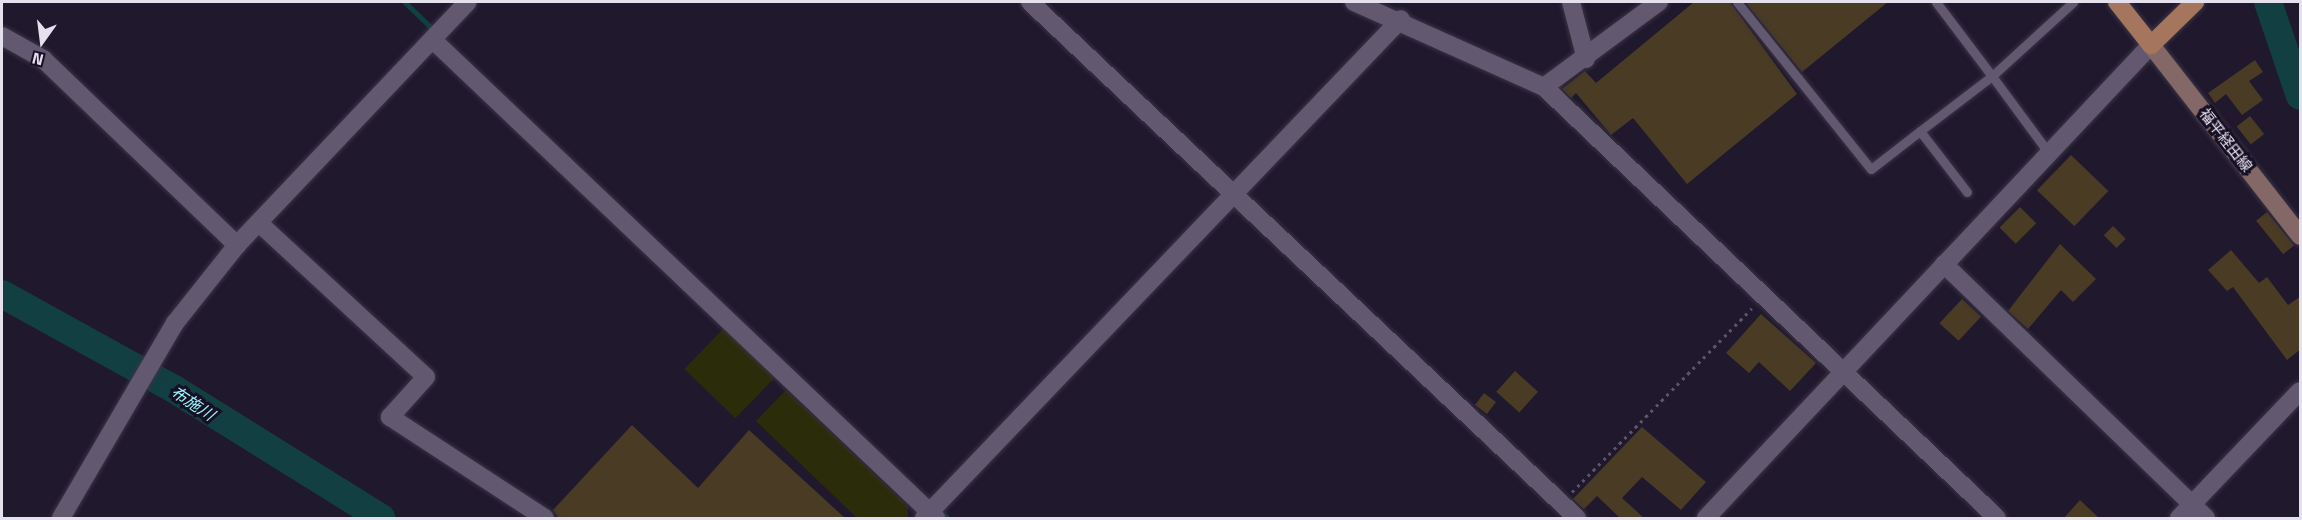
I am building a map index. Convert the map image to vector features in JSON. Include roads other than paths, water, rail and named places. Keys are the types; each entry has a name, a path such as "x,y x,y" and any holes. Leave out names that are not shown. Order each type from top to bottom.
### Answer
{"main road":[{"path":"2117,2 2151,45 2195,2"},
{"name":"福平経田線","path":"2151,45 2301,236"}],"street":[{"path":"61,519 120,410 175,323 237,245 468,2"},
{"path":"1030,2 1234,192 1577,519"},
{"path":"1354,2 1401,20 1545,87 1997,519"},
{"path":"1571,2 1586,59"},
{"path":"1545,87 1586,59 1659,2"},
{"path":"433,40 930,516 1234,192 1401,20"},
{"path":"2,36 43,59 237,245"},
{"path":"1706,519 2048,152 2151,45"},
{"path":"259,223 426,377 390,417 545,519"},
{"path":"1944,264 2206,519"},
{"path":"2179,519 2301,391"}],"lane":[{"path":"1737,2 1871,169 1992,76 2073,2"},
{"path":"1936,2 2048,152"},
{"path":"1920,131 1967,192"}],"waterway":[{"path":"405,2 435,31"},
{"path":"2268,2 2300,96"},
{"name":"布施川","path":"2,294 174,389 381,518"},
{"path":"941,512 948,518"}]}
